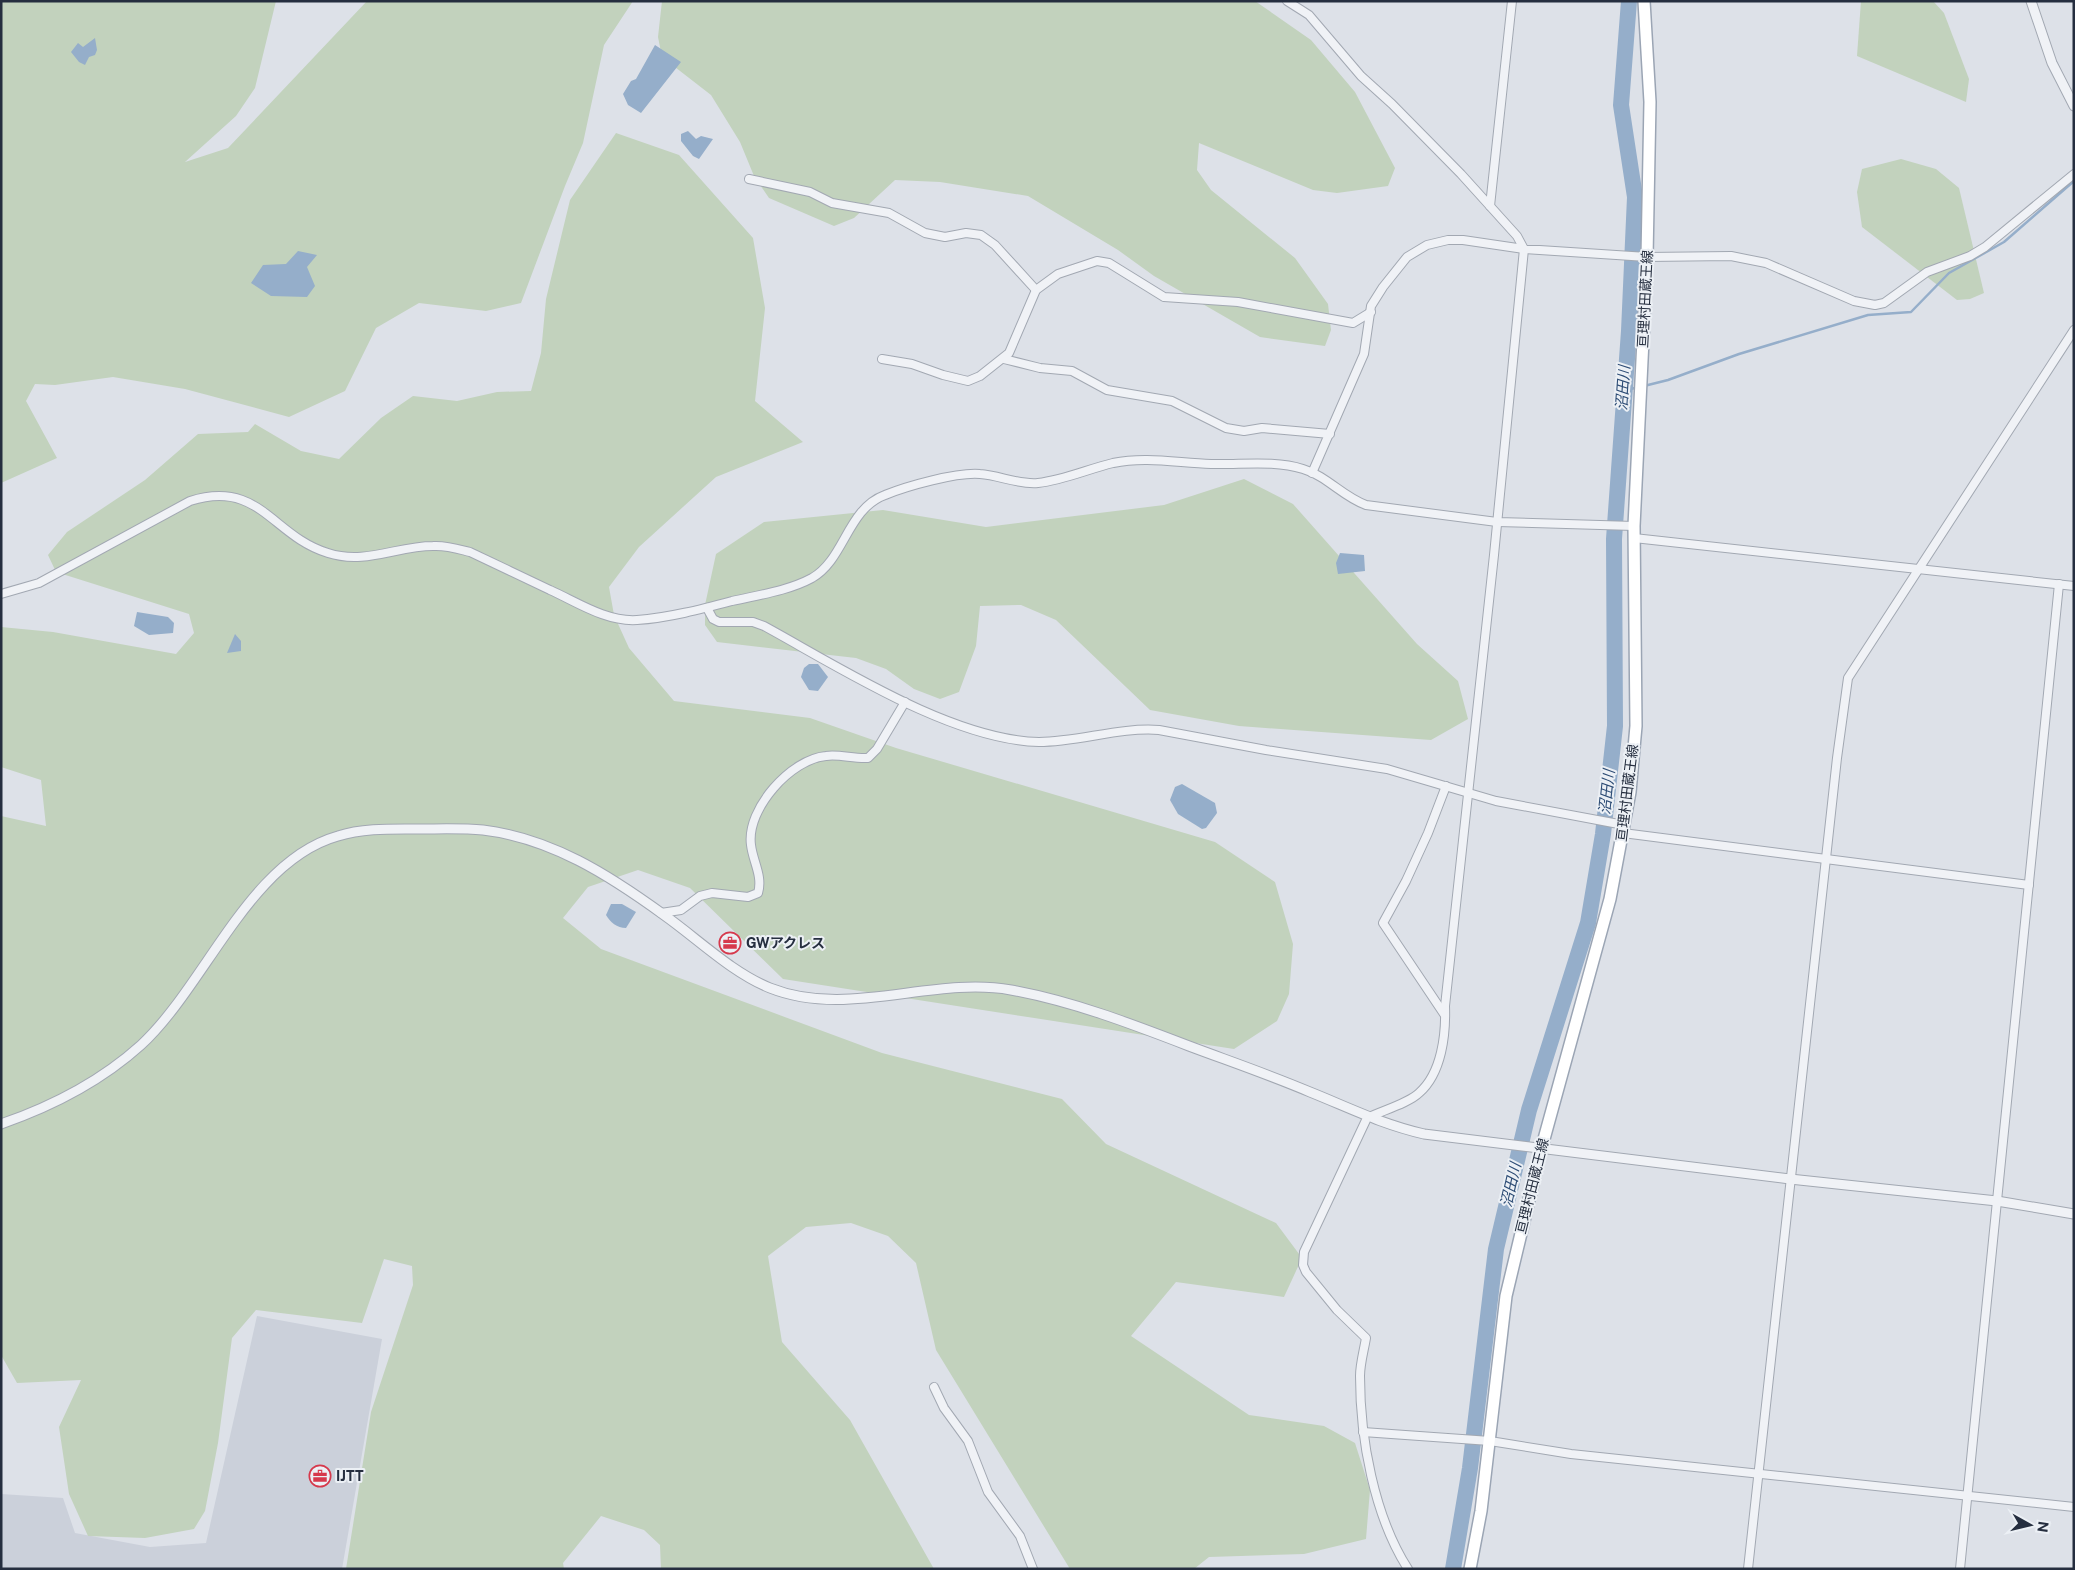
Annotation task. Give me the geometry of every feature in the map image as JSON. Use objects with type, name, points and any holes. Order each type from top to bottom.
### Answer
[{"type":"main road","name":"亘理村田蔵王線","points":[[1470,1569],[1481,1511],[1506,1296],[1541,1150],[1597,950],[1624,829],[1636,726],[1634,532],[1647,257],[1650,102],[1644,1]]},
{"type":"street","points":[[1287,1],[1309,15],[1362,76],[1392,104],[1490,206],[1517,236],[1524,249],[1443,1046],[1435,1068],[1419,1094],[1367,1118],[1304,1252],[1303,1265],[1306,1272],[1337,1310],[1366,1338],[1360,1374],[1363,1432],[1368,1463],[1382,1511],[1397,1552],[1408,1569]]},
{"type":"street","points":[[1490,206],[1512,1]]},
{"type":"street","points":[[2031,1],[2052,63],[2074,106]]},
{"type":"street","points":[[1312,472],[1364,354],[1372,306],[1383,287],[1407,257],[1427,245],[1448,240],[1463,240],[1524,249],[1647,257],[1731,256],[1766,263],[1854,301],[1875,305],[1884,303],[1927,272],[1970,256],[1985,247],[2074,174]]},
{"type":"street","points":[[748,178],[810,192],[832,203],[888,213],[925,233],[945,237],[966,233],[981,235],[995,245],[1036,290]]},
{"type":"street","points":[[882,359],[912,364],[943,376],[968,381],[980,376],[1004,359],[1020,330],[1036,290],[1058,274],[1097,261],[1108,263],[1164,297],[1238,302],[1353,323],[1371,312]]},
{"type":"street","points":[[1748,1569],[1837,758],[1848,678],[2074,330]]},
{"type":"street","points":[[1004,359],[1040,368],[1072,371],[1107,390],[1172,401],[1226,428],[1244,431],[1262,428],[1330,434]]},
{"type":"street","points":[[1,594],[39,583],[190,501],[207,496],[227,495],[243,499],[257,507],[311,545],[328,553],[360,558],[431,546],[450,546],[470,552],[606,616],[636,620],[707,608],[784,588],[812,578],[824,568],[857,516],[870,503],[883,496],[932,482],[970,474],[982,474],[1035,483],[1064,478],[1114,463],[1155,460],[1209,464],[1277,464],[1312,472],[1354,501],[1366,505],[1497,522],[1634,532],[1919,570],[2074,586]]},
{"type":"street","points":[[1960,1569],[2059,584]]},
{"type":"street","points":[[707,608],[713,619],[719,622],[752,622],[764,626],[924,711],[999,736],[1037,742],[1067,741],[1145,729],[1160,730],[1266,750],[1387,769],[1469,793],[1624,829],[1827,861],[2029,886]]},
{"type":"street","points":[[661,913],[681,910],[700,896],[712,893],[748,897],[758,893],[759,875],[750,844],[752,826],[759,809],[777,783],[811,759],[827,756],[868,758],[877,749],[905,702]]},
{"type":"street","points":[[1445,1016],[1383,923],[1406,881],[1428,833],[1446,786]]},
{"type":"street","points":[[1,1124],[41,1110],[76,1092],[107,1072],[142,1044],[169,1014],[262,888],[286,863],[316,844],[341,834],[383,829],[483,830],[536,841],[574,857],[661,913],[731,966],[769,988],[804,997],[840,999],[961,988],[1008,989],[1052,1000],[1156,1034],[1312,1092],[1367,1118],[1424,1134],[1541,1150],[1997,1201],[2074,1214]]},
{"type":"street","points":[[934,1387],[944,1408],[968,1440],[988,1492],[1020,1536],[1033,1569]]},
{"type":"street","points":[[1363,1432],[1490,1441],[1571,1454],[2074,1507]]},
{"type":"shaded area","points":[[257,1316],[382,1339],[342,1569],[1,1569],[1,1494],[63,1498],[75,1533],[150,1547],[206,1543]]},
{"type":"green space","points":[[1,1],[276,1],[255,88],[236,116],[185,162],[228,148],[367,1],[633,1],[604,45],[583,143],[521,303],[486,311],[419,303],[376,328],[345,391],[289,417],[185,389],[113,377],[55,385],[35,384],[26,401],[57,458],[1,483]]},
{"type":"green space","points":[[662,1],[1255,1],[1311,40],[1355,92],[1395,168],[1388,186],[1337,193],[1313,190],[1199,143],[1197,170],[1211,190],[1295,258],[1328,304],[1331,330],[1325,346],[1260,337],[1154,276],[1118,250],[1028,196],[940,182],[895,180],[854,218],[834,226],[769,198],[754,176],[740,142],[711,95],[662,57],[658,37]]},
{"type":"green space","points":[[1861,1],[1933,1],[1944,13],[1969,79],[1966,102],[1857,56]]},
{"type":"green space","points":[[616,133],[679,155],[753,238],[765,308],[755,401],[803,442],[716,477],[639,547],[609,587],[614,615],[629,648],[674,701],[810,718],[896,748],[1215,842],[1275,882],[1293,944],[1289,994],[1277,1021],[1234,1049],[783,979],[690,888],[638,870],[588,887],[563,918],[601,949],[882,1053],[1062,1099],[1106,1144],[1276,1223],[1302,1258],[1284,1297],[1176,1282],[1131,1336],[1249,1415],[1324,1426],[1355,1443],[1370,1490],[1366,1539],[1304,1554],[1209,1557],[1194,1569],[1070,1569],[936,1350],[916,1263],[888,1236],[851,1223],[806,1227],[768,1256],[782,1342],[850,1420],[934,1569],[661,1569],[660,1545],[644,1530],[601,1516],[563,1563],[564,1569],[346,1569],[371,1412],[413,1285],[412,1266],[384,1259],[362,1323],[256,1310],[232,1338],[218,1443],[205,1511],[194,1529],[145,1538],[88,1536],[69,1494],[59,1427],[81,1380],[17,1383],[1,1355],[1,816],[46,826],[41,780],[1,767],[1,627],[53,632],[176,654],[194,633],[189,614],[56,572],[48,555],[67,532],[145,480],[198,434],[248,432],[255,424],[301,451],[339,459],[381,418],[413,396],[457,401],[497,392],[531,391],[541,353],[546,299],[570,200]]},
{"type":"green space","points":[[1901,159],[1936,169],[1959,188],[1984,293],[1970,299],[1957,300],[1862,227],[1857,192],[1862,169]]},
{"type":"green space","points":[[1244,479],[1293,504],[1417,644],[1458,681],[1468,719],[1431,740],[1239,726],[1150,710],[1056,620],[1021,605],[980,606],[976,646],[959,692],[940,699],[914,689],[886,669],[856,658],[717,642],[705,625],[705,605],[716,554],[764,522],[883,510],[986,527],[1164,505]]},
{"type":"water","points":[[95,38],[97,50],[95,55],[89,57],[85,65],[79,62],[71,52],[78,43],[83,47]]},
{"type":"water","points":[[655,45],[681,62],[641,113],[628,105],[623,94],[631,81],[636,79]]},
{"type":"water","points":[[688,131],[696,139],[701,136],[713,139],[699,159],[693,156],[681,141],[681,134]]},
{"type":"water","points":[[298,251],[317,255],[307,267],[315,286],[307,297],[271,296],[251,283],[263,265],[286,264]]},
{"type":"water","points":[[1340,553],[1364,555],[1365,571],[1338,574],[1336,563]]},
{"type":"water","points":[[137,612],[168,617],[174,623],[173,633],[149,635],[134,626]]},
{"type":"water","points":[[235,634],[241,641],[241,651],[227,653]]},
{"type":"water","points":[[809,664],[818,664],[828,677],[818,691],[809,690],[801,677],[804,668]]},
{"type":"water","points":[[1182,784],[1215,803],[1217,813],[1206,828],[1202,829],[1178,814],[1170,800],[1175,787]]},
{"type":"water","points":[[611,904],[622,904],[636,912],[626,928],[614,924],[606,915]]},
{"type":"waterway","name":"沼田川","points":[[1453,1569],[1470,1468],[1496,1249],[1529,1110],[1588,923],[1603,834],[1615,726],[1614,539],[1629,331],[1635,197],[1621,105],[1629,1]]},
{"type":"waterway","points":[[1644,386],[1668,380],[1739,354],[1868,315],[1911,312],[1949,273],[2004,242],[2074,181]]},
{"type":"waterway","points":[[1624,391],[1638,387]]},
{"type":"place","name":"GWアクレス","points":[[730,943]]},
{"type":"place","name":"IJTT","points":[[320,1476]]}]
